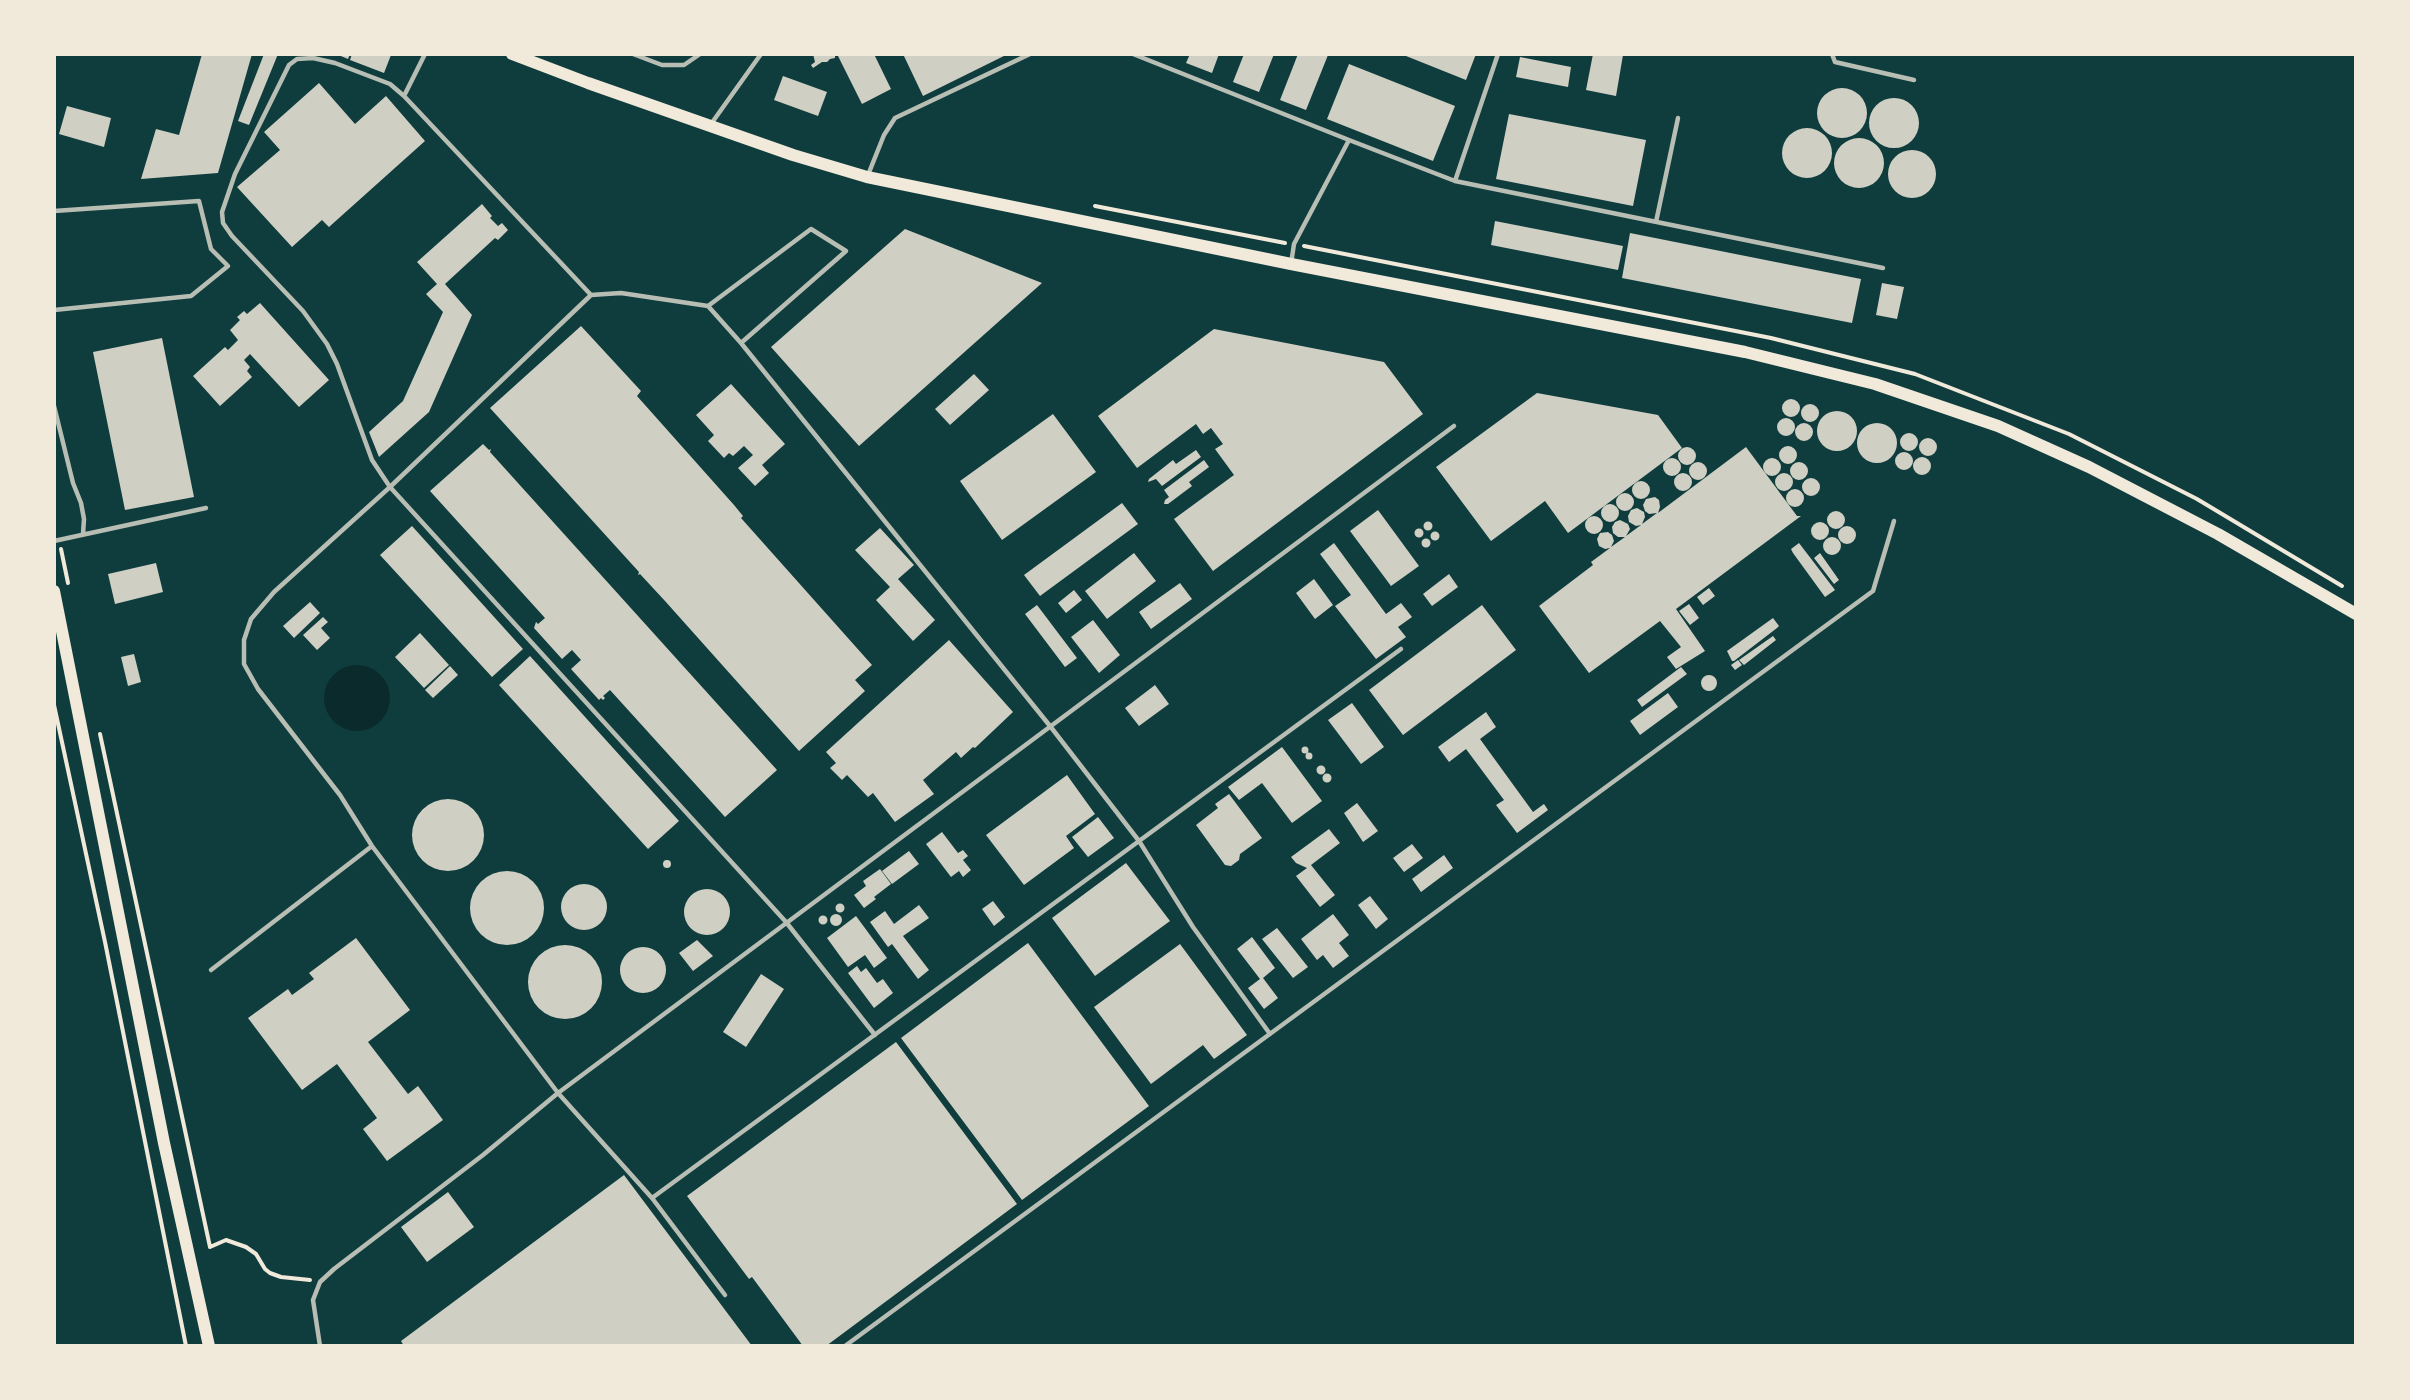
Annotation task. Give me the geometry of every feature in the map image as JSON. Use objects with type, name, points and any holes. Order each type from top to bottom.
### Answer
[{"type":"main road","points":[[512,54],[793,155],[867,177],[1291,264],[1745,352],[1875,384],[1998,426],[2089,467],[2218,534],[2356,614]]},
{"type":"main road","points":[[54,591],[164,1143],[209,1346]]},
{"type":"lane","points":[[404,96],[424,54]]},
{"type":"lane","points":[[633,54],[662,65],[684,65],[700,54]]},
{"type":"lane","points":[[710,126],[761,54]]},
{"type":"lane","points":[[867,177],[884,135],[895,118],[1030,54]]},
{"type":"lane","points":[[1133,54],[1455,181],[1883,268]]},
{"type":"lane","points":[[1455,181],[1498,54]]},
{"type":"lane","points":[[1832,54],[1835,62],[1914,80]]},
{"type":"lane","points":[[591,295],[404,96],[390,84],[335,63],[313,58],[297,59],[289,65],[235,174],[222,212],[224,223],[232,236],[303,310],[327,344],[337,364],[372,460],[390,487],[786,922],[875,1035]]},
{"type":"lane","points":[[1656,222],[1678,118]]},
{"type":"lane","points":[[1291,264],[1294,244],[1349,140]]},
{"type":"lane","points":[[54,211],[199,201],[210,249],[228,266],[191,296],[54,310]]},
{"type":"lane","points":[[708,306],[811,229],[846,250],[741,343]]},
{"type":"lane","points":[[725,1295],[652,1198],[558,1093],[372,846],[340,795],[258,689],[244,664],[244,640],[251,619],[274,592],[390,487],[591,295],[621,293],[708,306],[741,343],[1050,726],[1139,841],[1193,927],[1270,1034]]},
{"type":"lane","points":[[54,406],[73,483],[81,502],[84,519],[83,534]]},
{"type":"lane","points":[[320,1346],[313,1300],[320,1282],[483,1155],[558,1093],[1454,426]]},
{"type":"lane","points":[[56,541],[206,508]]},
{"type":"lane","points":[[845,1346],[1873,591],[1894,521]]},
{"type":"lane","points":[[652,1198],[1401,649]]},
{"type":"lane","points":[[211,970],[372,846]]},
{"type":"path","points":[[56,541],[69,586]]},
{"type":"path","points":[[54,705],[105,942],[186,1346]]},
{"type":"path","points":[[99,725],[210,1247],[226,1240],[246,1247],[256,1254],[270,1273],[281,1277],[291,1276],[320,1282]]},
{"type":"water","points":[[357,665],[370,668],[380,675],[387,685],[390,698],[387,711],[380,721],[370,728],[357,731],[344,728],[334,721],[327,711],[324,698],[327,685],[334,675],[344,668]]},
{"type":"building","points":[[202,54],[252,54],[218,173],[141,179],[156,129],[179,135]]},
{"type":"building","points":[[264,54],[278,54],[249,125],[238,121]]},
{"type":"building","points":[[336,54],[350,54],[348,59]]},
{"type":"building","points":[[352,54],[391,55],[384,73],[350,60]]},
{"type":"building","points":[[813,54],[835,54],[835,58],[813,68],[811,65],[815,62]]},
{"type":"building","points":[[837,54],[874,54],[891,89],[862,104]]},
{"type":"building","points":[[903,54],[1008,54],[923,96]]},
{"type":"building","points":[[1190,54],[1219,54],[1212,73],[1186,63]]},
{"type":"building","points":[[1244,54],[1274,54],[1259,92],[1233,82]]},
{"type":"building","points":[[1298,54],[1328,55],[1306,110],[1280,100]]},
{"type":"building","points":[[1401,54],[1476,54],[1466,80]]},
{"type":"building","points":[[1593,54],[1623,55],[1616,96],[1586,90]]},
{"type":"building","points":[[1520,57],[1571,67],[1568,87],[1516,77]]},
{"type":"building","points":[[1349,64],[1455,106],[1433,161],[1327,119]]},
{"type":"building","points":[[783,76],[827,92],[818,116],[774,100]]},
{"type":"building","points":[[319,83],[355,124],[386,96],[425,141],[329,227],[322,220],[292,247],[237,187],[280,150],[264,132]]},
{"type":"building","points":[[1842,88],[1851,90],[1862,99],[1867,113],[1865,122],[1856,133],[1842,138],[1833,136],[1822,127],[1817,113],[1819,104],[1828,93]]},
{"type":"building","points":[[1894,98],[1903,100],[1914,109],[1919,123],[1917,132],[1908,143],[1894,148],[1885,146],[1874,137],[1869,123],[1871,114],[1880,103]]},
{"type":"building","points":[[67,106],[111,118],[104,147],[59,134]]},
{"type":"building","points":[[1509,114],[1646,140],[1633,206],[1496,179]]},
{"type":"building","points":[[1807,128],[1816,130],[1827,139],[1832,153],[1830,162],[1821,173],[1807,178],[1798,176],[1787,167],[1782,153],[1784,144],[1793,133]]},
{"type":"building","points":[[1859,138],[1868,140],[1879,149],[1884,163],[1882,172],[1873,183],[1859,188],[1850,186],[1839,177],[1834,163],[1836,154],[1845,143]]},
{"type":"building","points":[[1907,150],[1917,150],[1932,160],[1936,174],[1935,183],[1926,194],[1917,198],[1907,198],[1892,188],[1888,179],[1888,169],[1898,154]]},
{"type":"building","points":[[482,204],[498,226],[502,223],[508,230],[498,240],[495,238],[445,284],[472,315],[429,412],[379,457],[369,432],[403,401],[443,312],[426,294],[437,284],[417,262]]},
{"type":"building","points":[[1495,221],[1623,246],[1618,270],[1491,245]]},
{"type":"building","points":[[905,229],[1042,283],[859,446],[771,347]]},
{"type":"building","points":[[1630,233],[1861,279],[1852,323],[1622,278]]},
{"type":"building","points":[[1882,283],[1904,287],[1897,319],[1876,315]]},
{"type":"building","points":[[260,303],[329,380],[299,407],[250,354],[244,360],[250,367],[247,371],[252,377],[220,406],[193,376],[225,347],[228,350],[238,340],[230,330],[240,320],[237,317],[244,311],[247,314]]},
{"type":"building","points":[[581,326],[641,391],[637,396],[734,505],[743,516],[741,518],[872,665],[855,680],[865,691],[799,751],[665,601],[640,574],[638,575],[639,572],[490,408]]},
{"type":"building","points":[[1214,329],[1384,362],[1423,414],[1213,571],[1174,519],[1234,475],[1215,449],[1223,444],[1211,428],[1203,434],[1196,424],[1137,468],[1098,416]]},
{"type":"building","points":[[162,338],[194,497],[125,510],[93,352]]},
{"type":"building","points":[[974,374],[989,390],[950,425],[935,409]]},
{"type":"building","points":[[731,384],[785,444],[762,465],[769,473],[755,486],[738,468],[753,455],[744,446],[733,456],[729,453],[724,458],[708,441],[714,435],[696,415]]},
{"type":"building","points":[[1537,393],[1658,415],[1682,448],[1568,533],[1545,501],[1491,541],[1436,467]]},
{"type":"building","points":[[1791,399],[1797,402],[1800,408],[1797,414],[1791,417],[1785,414],[1782,408],[1785,402]]},
{"type":"building","points":[[1810,404],[1816,407],[1819,413],[1816,419],[1810,422],[1804,419],[1801,413],[1804,407]]},
{"type":"building","points":[[1837,411],[1851,417],[1857,431],[1851,445],[1837,451],[1823,445],[1817,431],[1823,417]]},
{"type":"building","points":[[1053,414],[1096,472],[1002,540],[960,481]]},
{"type":"building","points":[[1786,418],[1792,421],[1795,427],[1792,433],[1786,436],[1780,433],[1777,427],[1780,421]]},
{"type":"building","points":[[1804,423],[1810,426],[1813,432],[1810,438],[1804,441],[1798,438],[1795,432],[1798,426]]},
{"type":"building","points":[[1877,423],[1891,429],[1897,443],[1891,457],[1877,463],[1863,457],[1857,443],[1863,429]]},
{"type":"building","points":[[1909,433],[1915,436],[1918,442],[1915,448],[1909,451],[1903,448],[1900,442],[1903,436]]},
{"type":"building","points":[[1928,438],[1934,441],[1937,447],[1934,453],[1928,456],[1922,453],[1919,447],[1922,441]]},
{"type":"building","points":[[483,444],[489,450],[491,449],[490,452],[777,770],[725,817],[610,690],[603,696],[605,698],[603,700],[601,698],[599,700],[571,669],[581,660],[572,650],[562,659],[534,628],[536,622],[538,624],[545,618],[430,491]]},
{"type":"building","points":[[1788,446],[1794,449],[1797,455],[1794,461],[1788,464],[1782,461],[1779,455],[1782,449]]},
{"type":"building","points":[[1687,447],[1693,450],[1696,456],[1693,462],[1687,465],[1681,462],[1678,456],[1681,450]]},
{"type":"building","points":[[1746,447],[1797,516],[1801,516],[1676,609],[1705,651],[1676,669],[1667,657],[1681,647],[1660,621],[1589,673],[1539,606],[1593,565],[1591,562],[1610,548],[1605,549],[1599,546],[1597,539],[1600,533],[1608,532],[1612,535],[1614,541],[1611,547],[1625,537],[1618,537],[1613,533],[1612,527],[1615,522],[1620,520],[1628,524],[1630,529],[1626,536],[1641,525],[1636,526],[1629,522],[1628,516],[1631,510],[1637,508],[1644,512],[1645,517],[1642,524],[1657,513],[1649,514],[1645,511],[1643,505],[1646,499],[1655,497],[1659,500],[1658,513]]},
{"type":"building","points":[[1196,450],[1201,457],[1162,486],[1156,479],[1148,482],[1173,460],[1176,464]]},
{"type":"building","points":[[1904,452],[1910,455],[1913,461],[1910,467],[1904,470],[1898,467],[1895,461],[1898,455]]},
{"type":"building","points":[[1922,457],[1928,460],[1931,466],[1928,472],[1922,475],[1916,472],[1913,466],[1916,460]]},
{"type":"building","points":[[1672,458],[1678,461],[1681,467],[1678,473],[1672,476],[1666,473],[1663,467],[1666,461]]},
{"type":"building","points":[[1772,458],[1778,461],[1781,467],[1778,473],[1772,476],[1766,473],[1763,467],[1766,461]]},
{"type":"building","points":[[1204,460],[1209,467],[1189,482],[1192,486],[1168,504],[1164,504],[1169,497],[1164,490]]},
{"type":"building","points":[[1698,462],[1704,465],[1707,471],[1704,477],[1698,480],[1692,477],[1689,471],[1692,465]]},
{"type":"building","points":[[1799,462],[1805,465],[1808,471],[1805,477],[1799,480],[1793,477],[1790,471],[1793,465]]},
{"type":"building","points":[[1683,473],[1689,476],[1692,482],[1689,488],[1683,491],[1677,488],[1674,482],[1677,476]]},
{"type":"building","points":[[1784,473],[1790,476],[1793,482],[1790,488],[1784,491],[1778,488],[1775,482],[1778,476]]},
{"type":"building","points":[[1811,478],[1817,481],[1820,487],[1817,493],[1811,496],[1805,493],[1802,487],[1805,481]]},
{"type":"building","points":[[1641,481],[1647,484],[1650,490],[1647,496],[1641,499],[1635,496],[1632,490],[1635,484]]},
{"type":"building","points":[[1795,489],[1801,492],[1804,498],[1801,504],[1795,507],[1789,504],[1786,498],[1789,492]]},
{"type":"building","points":[[1625,493],[1631,496],[1634,502],[1631,508],[1625,511],[1619,508],[1616,502],[1619,496]]},
{"type":"building","points":[[1122,503],[1138,524],[1040,596],[1024,575]]},
{"type":"building","points":[[1610,504],[1616,507],[1619,513],[1616,519],[1610,522],[1604,519],[1601,513],[1604,507]]},
{"type":"building","points":[[1378,510],[1419,566],[1391,586],[1350,531]]},
{"type":"building","points":[[1836,511],[1842,514],[1845,520],[1842,526],[1836,529],[1830,526],[1827,520],[1830,514]]},
{"type":"building","points":[[1594,516],[1600,519],[1603,525],[1600,531],[1594,534],[1588,531],[1585,525],[1588,519]]},
{"type":"building","points":[[1428,522],[1432,526],[1428,530],[1424,526]]},
{"type":"building","points":[[1820,522],[1826,525],[1829,531],[1826,537],[1820,540],[1814,537],[1811,531],[1814,525]]},
{"type":"building","points":[[412,526],[523,649],[492,677],[380,555]]},
{"type":"building","points":[[1847,526],[1853,529],[1856,535],[1853,541],[1847,544],[1841,541],[1838,535],[1841,529]]},
{"type":"building","points":[[880,528],[914,565],[898,579],[935,620],[913,641],[876,600],[890,587],[855,550]]},
{"type":"building","points":[[1419,529],[1423,533],[1419,537],[1415,533]]},
{"type":"building","points":[[1435,531],[1440,536],[1435,541],[1430,536]]},
{"type":"building","points":[[1832,537],[1838,540],[1841,546],[1838,552],[1832,555],[1826,552],[1823,546],[1826,540]]},
{"type":"building","points":[[1426,538],[1431,543],[1426,548],[1421,543]]},
{"type":"building","points":[[1334,543],[1386,614],[1401,603],[1412,617],[1398,627],[1406,637],[1376,659],[1335,606],[1351,595],[1320,554]]},
{"type":"building","points":[[1799,543],[1835,590],[1825,597],[1791,549]]},
{"type":"building","points":[[1134,553],[1156,581],[1107,619],[1085,591]]},
{"type":"building","points":[[1820,553],[1839,580],[1834,584],[1814,558]]},
{"type":"building","points":[[156,563],[163,592],[115,604],[108,574]]},
{"type":"building","points":[[1449,574],[1458,587],[1432,606],[1423,594]]},
{"type":"building","points":[[1314,579],[1333,605],[1315,619],[1296,593]]},
{"type":"building","points":[[1180,583],[1192,599],[1151,629],[1139,612]]},
{"type":"building","points":[[1709,588],[1715,596],[1703,605],[1697,597]]},
{"type":"building","points":[[1074,590],[1082,600],[1066,613],[1058,603]]},
{"type":"building","points":[[310,602],[320,613],[294,638],[283,626]]},
{"type":"building","points":[[1689,604],[1699,618],[1690,625],[1679,611]]},
{"type":"building","points":[[1037,605],[1077,658],[1065,667],[1025,614]]},
{"type":"building","points":[[1482,605],[1516,650],[1403,735],[1369,690]]},
{"type":"building","points":[[323,617],[328,622],[321,628],[330,638],[317,650],[303,635]]},
{"type":"building","points":[[1773,618],[1779,626],[1732,661],[1727,651]]},
{"type":"building","points":[[1093,620],[1120,655],[1099,673],[1071,637]]},
{"type":"building","points":[[420,633],[449,665],[424,688],[395,657]]},
{"type":"building","points":[[1773,636],[1776,640],[1744,665],[1739,660]]},
{"type":"building","points":[[949,640],[1013,712],[975,748],[973,747],[961,758],[956,752],[923,780],[934,794],[895,822],[873,793],[868,797],[847,775],[842,780],[830,768],[836,763],[826,752]]},
{"type":"building","points":[[134,654],[141,682],[128,686],[121,657]]},
{"type":"building","points":[[530,656],[679,821],[648,849],[499,685]]},
{"type":"building","points":[[1738,660],[1742,665],[1735,670],[1731,665]]},
{"type":"building","points":[[450,666],[458,675],[433,698],[425,690]]},
{"type":"building","points":[[1681,667],[1687,674],[1642,707],[1637,700]]},
{"type":"building","points":[[1709,675],[1717,683],[1709,691],[1701,683]]},
{"type":"building","points":[[1155,685],[1169,704],[1139,726],[1125,708]]},
{"type":"building","points":[[1668,693],[1678,707],[1640,735],[1630,721]]},
{"type":"building","points":[[1352,703],[1384,747],[1361,764],[1328,720]]},
{"type":"building","points":[[1486,712],[1496,727],[1480,739],[1533,812],[1544,804],[1548,810],[1517,833],[1496,805],[1504,800],[1466,749],[1449,762],[1438,747]]},
{"type":"building","points":[[1305,746],[1309,750],[1305,754],[1301,750]]},
{"type":"building","points":[[1282,747],[1322,801],[1292,823],[1262,783],[1239,800],[1228,787]]},
{"type":"building","points":[[1309,752],[1313,756],[1309,760],[1305,756]]},
{"type":"building","points":[[1321,766],[1325,770],[1321,774],[1317,770]]},
{"type":"building","points":[[1327,774],[1331,778],[1327,782],[1323,778]]},
{"type":"building","points":[[1067,775],[1095,814],[1066,836],[1074,848],[1024,885],[986,835]]},
{"type":"building","points":[[1229,794],[1262,838],[1240,854],[1239,860],[1231,866],[1225,865],[1196,825],[1218,808],[1215,804]]},
{"type":"building","points":[[448,799],[462,802],[474,809],[481,821],[484,835],[481,849],[474,861],[462,868],[448,871],[434,868],[422,861],[415,849],[412,835],[415,821],[422,809],[434,802]]},
{"type":"building","points":[[1357,803],[1378,831],[1363,842],[1344,813]]},
{"type":"building","points":[[1098,817],[1114,838],[1088,857],[1072,837]]},
{"type":"building","points":[[1329,829],[1340,843],[1311,865],[1335,895],[1320,907],[1296,876],[1307,868],[1296,863],[1291,857]]},
{"type":"building","points":[[942,832],[958,853],[963,850],[968,856],[963,860],[971,870],[963,877],[959,871],[951,877],[926,844]]},
{"type":"building","points":[[1412,844],[1423,858],[1404,872],[1393,858]]},
{"type":"building","points":[[909,851],[919,864],[892,884],[882,871]]},
{"type":"building","points":[[1444,855],[1453,868],[1421,892],[1412,879]]},
{"type":"building","points":[[667,860],[671,864],[667,868],[663,864]]},
{"type":"building","points":[[1126,863],[1170,921],[1095,976],[1052,918]]},
{"type":"building","points":[[880,869],[891,884],[864,908],[854,895],[866,886],[863,881]]},
{"type":"building","points":[[514,871],[534,881],[542,894],[544,908],[542,922],[534,935],[521,943],[500,945],[480,935],[472,922],[470,901],[480,881],[493,873]]},
{"type":"building","points":[[584,884],[600,891],[607,907],[600,923],[584,930],[568,923],[561,907],[568,891]]},
{"type":"building","points":[[707,889],[723,896],[730,912],[723,928],[707,935],[691,928],[684,912],[691,896]]},
{"type":"building","points":[[1370,896],[1388,919],[1376,929],[1358,905]]},
{"type":"building","points":[[993,901],[1005,917],[994,926],[982,909]]},
{"type":"building","points":[[840,904],[844,908],[840,912],[836,908]]},
{"type":"building","points":[[919,905],[929,918],[903,936],[929,970],[918,979],[892,944],[888,947],[870,922],[885,911],[894,924]]},
{"type":"building","points":[[838,914],[842,920],[838,926],[834,926],[830,918]]},
{"type":"building","points":[[1333,914],[1349,935],[1339,943],[1349,956],[1333,968],[1323,955],[1317,960],[1301,939]]},
{"type":"building","points":[[823,916],[827,920],[823,924],[819,920]]},
{"type":"building","points":[[856,916],[887,958],[874,968],[865,955],[848,967],[827,938]]},
{"type":"building","points":[[1277,928],[1308,967],[1293,978],[1262,939]]},
{"type":"building","points":[[1252,937],[1275,968],[1263,978],[1278,998],[1264,1009],[1248,988],[1260,979],[1237,949]]},
{"type":"building","points":[[356,938],[410,1010],[368,1042],[408,1094],[418,1086],[443,1120],[387,1161],[363,1129],[377,1118],[337,1064],[302,1090],[248,1018],[288,989],[292,995],[314,979],[309,973]]},
{"type":"building","points":[[697,940],[713,956],[693,971],[679,953]]},
{"type":"building","points":[[1028,943],[1149,1106],[1022,1200],[901,1038]]},
{"type":"building","points":[[1180,944],[1247,1035],[1214,1059],[1203,1045],[1151,1084],[1094,1007]]},
{"type":"building","points":[[572,945],[592,955],[600,968],[602,982],[600,996],[592,1009],[579,1017],[558,1019],[538,1009],[530,996],[528,975],[538,955],[551,947]]},
{"type":"building","points":[[643,947],[659,954],[666,970],[659,986],[643,993],[627,986],[620,970],[627,954]]},
{"type":"building","points":[[857,966],[861,972],[866,968],[877,983],[883,979],[893,993],[874,1008],[848,973]]},
{"type":"building","points":[[761,974],[784,989],[746,1047],[723,1032]]},
{"type":"building","points":[[896,1042],[1017,1204],[826,1346],[803,1346],[752,1277],[749,1279],[687,1196]]},
{"type":"building","points":[[624,1175],[752,1346],[404,1346],[401,1341]]},
{"type":"building","points":[[448,1192],[474,1227],[427,1262],[401,1227]]}]
